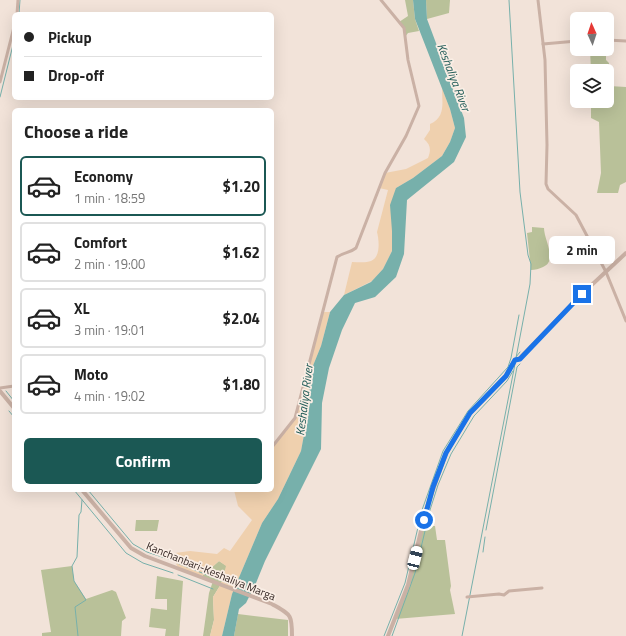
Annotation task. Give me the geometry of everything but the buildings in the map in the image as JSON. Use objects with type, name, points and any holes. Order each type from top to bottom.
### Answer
[{"type":"street","points":[[17,12],[18,0]]},
{"type":"street","points":[[274,444],[295,418],[338,257],[344,252],[352,251],[356,248],[385,173],[406,136],[419,106],[408,60],[404,28],[381,0]]},
{"type":"street","points":[[538,0],[545,60],[547,145],[546,184],[548,189],[576,215],[606,272],[626,321]]},
{"type":"street","points":[[0,82],[12,35]]},
{"type":"street","points":[[614,40],[626,41]]},
{"type":"street","points":[[543,44],[570,42]]},
{"type":"street","points":[[388,636],[408,585],[433,487],[446,453],[470,413],[506,376],[515,360],[520,359],[582,294],[626,253]]},
{"type":"street","points":[[12,386],[0,389],[12,405]]},
{"type":"street","name":"Kanchanbari-Keshaliya Marga","points":[[84,492],[131,548],[145,556],[272,604],[288,614],[292,620],[292,636]]},
{"type":"street","points":[[467,597],[499,594],[504,596],[509,591],[542,588]]},
{"type":"green space","points":[[405,0],[413,0],[415,19],[419,31],[408,33],[405,37],[404,28],[399,22],[408,16]]},
{"type":"green space","points":[[426,0],[450,0],[449,13],[427,19]]},
{"type":"green space","points":[[590,56],[606,56],[606,60],[609,63],[609,64],[591,64]]},
{"type":"green space","points":[[614,86],[626,87],[626,182],[620,185],[618,193],[597,193],[601,173],[599,122],[591,118],[591,108],[614,108]]},
{"type":"green space","points":[[532,227],[544,228],[550,255],[547,264],[536,270],[531,270],[527,233],[532,232]]},
{"type":"green space","points":[[136,520],[159,520],[157,531],[135,531]]},
{"type":"green space","points":[[428,526],[435,526],[437,540],[445,540],[451,586],[450,590],[455,614],[395,619],[408,585],[422,529]]},
{"type":"green space","points":[[219,561],[227,566],[221,584],[213,597],[214,620],[210,636],[203,636],[209,593],[213,581],[201,577]]},
{"type":"green space","points":[[72,566],[74,581],[86,599],[112,590],[116,592],[126,618],[122,621],[121,636],[42,636],[42,633],[51,632],[41,570]]},
{"type":"green space","points":[[157,576],[183,581],[179,636],[165,636],[166,629],[149,627],[151,608],[167,610],[167,599],[155,599]]},
{"type":"green space","points":[[238,614],[288,620],[288,636],[234,636]]},
{"type":"sand","points":[[442,88],[455,128],[450,142],[442,156],[413,178],[396,188],[392,251],[383,269],[372,281],[344,295],[352,262],[371,261],[378,252],[379,244],[377,232],[388,190],[379,188],[385,173],[406,169],[428,158],[430,148],[424,139],[430,130],[430,124],[439,118],[441,113]]},
{"type":"sand","points":[[323,312],[330,312],[321,346],[310,373],[308,413],[301,451],[278,499],[262,523],[232,594],[222,636],[210,636],[214,620],[213,597],[221,584],[226,566],[219,561],[201,577],[186,572],[178,567],[176,564],[175,553],[190,551],[217,554],[224,548],[230,551],[252,520],[238,506],[234,492],[274,492],[274,444],[295,418]]},
{"type":"water","points":[[413,0],[426,0],[427,19],[464,118],[466,137],[454,162],[407,200],[404,254],[396,277],[375,297],[355,303],[342,330],[329,368],[322,403],[321,449],[265,561],[246,603],[239,609],[234,636],[222,636],[232,594],[262,523],[278,499],[301,451],[308,413],[310,373],[321,346],[330,312],[344,295],[371,282],[383,269],[392,251],[390,205],[396,188],[413,178],[442,156],[450,142],[455,128],[450,109],[415,19]]},
{"type":"waterway","points":[[19,12],[20,0]]},
{"type":"waterway","points":[[509,0],[520,192],[528,255],[531,264],[530,284],[516,358]]},
{"type":"waterway","points":[[0,97],[12,49]]},
{"type":"waterway","points":[[384,636],[405,583],[422,510],[443,451],[468,411],[508,367],[519,315]]},
{"type":"waterway","points":[[516,357],[520,352]]},
{"type":"waterway","points":[[462,636],[515,364]]},
{"type":"waterway","points":[[486,530],[517,367],[520,364]]},
{"type":"waterway","points":[[392,636],[415,573],[430,510],[438,485],[451,454],[474,416],[507,381],[513,371]]},
{"type":"waterway","points":[[6,391],[12,398]]},
{"type":"waterway","points":[[9,411],[12,415]]},
{"type":"waterway","points":[[76,492],[126,553],[143,563],[173,573]]},
{"type":"waterway","points":[[90,492],[133,544],[147,552],[171,560]]},
{"type":"waterway","points":[[78,636],[75,607],[86,600],[74,581],[72,566],[77,557],[79,515],[81,512],[82,500]]},
{"type":"waterway","points":[[483,552],[485,537]]},
{"type":"waterway","points":[[177,563],[235,586]]},
{"type":"waterway","points":[[178,575],[213,589]]},
{"type":"route","points":[[424,520],[433,487],[446,453],[470,413],[506,376],[515,360],[520,359],[582,294]]},
{"type":"water label","name":"Keshaliya River","points":[[454,77]]},
{"type":"water label","name":"Keshaliya River","points":[[304,400]]}]
